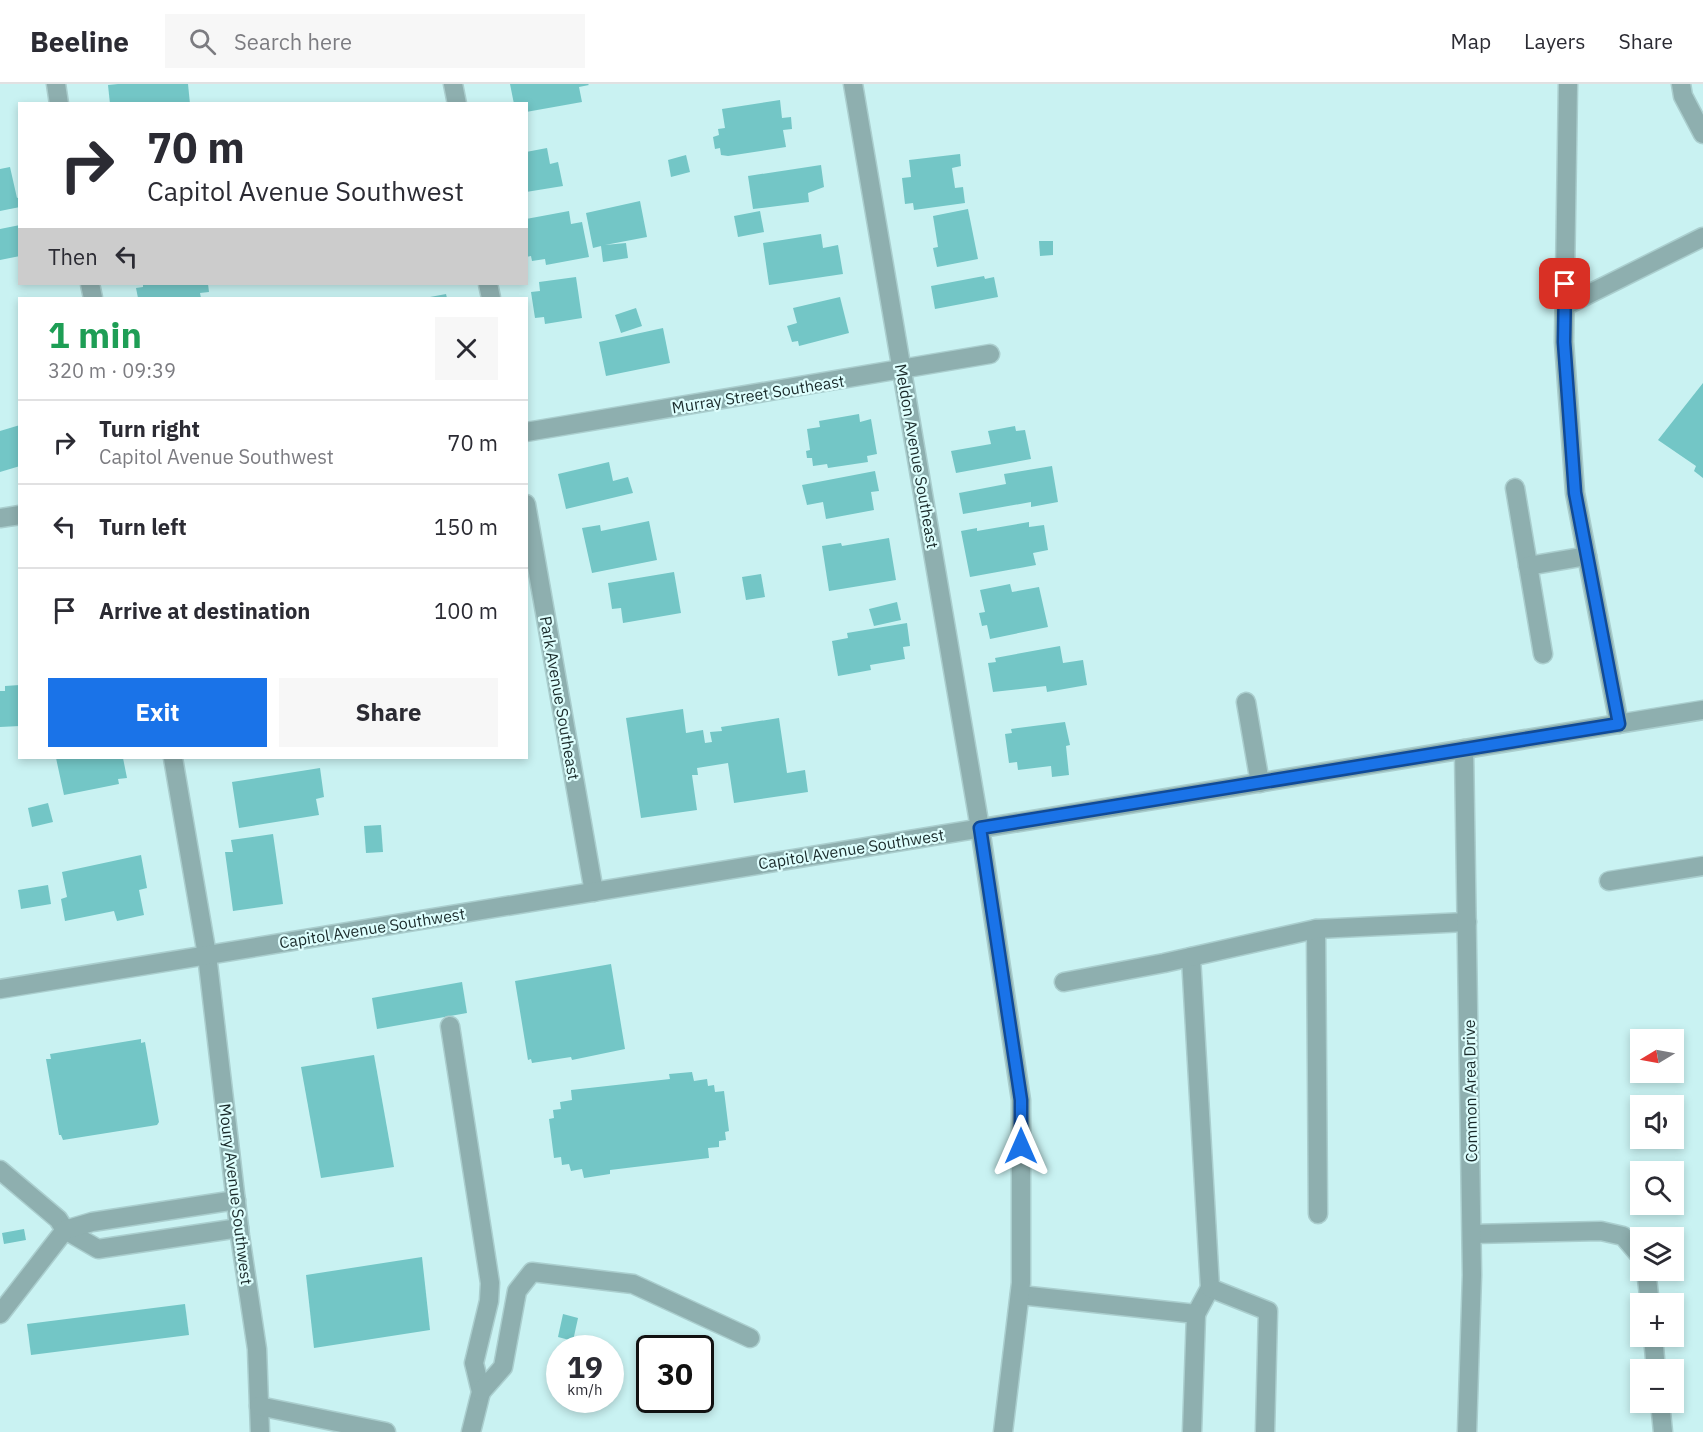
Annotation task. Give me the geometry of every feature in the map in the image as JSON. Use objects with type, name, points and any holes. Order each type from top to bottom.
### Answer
[{"type":"street","points":[[56,84],[59,102]]},
{"type":"street","points":[[453,84],[457,102]]},
{"type":"street","name":"Meldon Avenue Southeast","points":[[853,84],[980,828],[1021,1100],[1020,1295],[1003,1432]]},
{"type":"street","points":[[1568,84],[1564,342],[1575,493],[1619,724]]},
{"type":"street","points":[[1681,84],[1683,96],[1703,134]]},
{"type":"street","points":[[1565,306],[1703,237]]},
{"type":"street","name":"Murray Street Southeast","points":[[528,432],[903,371],[990,354]]},
{"type":"street","points":[[1515,488],[1543,654]]},
{"type":"street","points":[[0,518],[18,515]]},
{"type":"street","name":"Park Avenue Southeast","points":[[528,515],[594,892]]},
{"type":"street","points":[[1528,566],[1587,556]]},
{"type":"street","points":[[1246,702],[1260,783]]},
{"type":"street","name":"Capitol Avenue Southwest","points":[[0,989],[1703,710]]},
{"type":"street","name":"Common Area Drive","points":[[1464,749],[1472,1234],[1467,1432]]},
{"type":"street","name":"Moury Avenue Southwest","points":[[173,759],[207,955],[239,1228],[257,1349],[260,1432]]},
{"type":"street","points":[[1609,882],[1703,866]]},
{"type":"street","points":[[1064,982],[1316,929],[1467,922]]},
{"type":"street","points":[[1316,929],[1318,1214]]},
{"type":"street","points":[[1191,957],[1210,1288],[1196,1314],[1192,1432]]},
{"type":"street","points":[[450,1026],[490,1283],[489,1301],[474,1364],[481,1392]]},
{"type":"street","points":[[0,1170],[58,1219],[65,1230],[98,1249],[239,1228]]},
{"type":"street","points":[[0,1314],[65,1230],[92,1222],[236,1200]]},
{"type":"street","points":[[1472,1234],[1601,1231],[1623,1236],[1630,1244]]},
{"type":"street","points":[[471,1432],[481,1392],[503,1367],[517,1291],[532,1272],[633,1284],[750,1338]]},
{"type":"street","points":[[490,1283],[517,1291]]},
{"type":"street","points":[[1210,1288],[1268,1311],[1265,1432]]},
{"type":"street","points":[[1020,1295],[1196,1314]]},
{"type":"street","points":[[259,1406],[386,1432]]},
{"type":"street","points":[[1661,1413],[1663,1432]]},
{"type":"building","points":[[188,84],[190,102],[110,102],[108,85]]},
{"type":"building","points":[[510,84],[589,85],[579,87],[582,102],[528,112],[528,102],[514,102]]},
{"type":"building","points":[[780,100],[782,118],[791,117],[792,129],[783,130],[786,147],[728,156],[721,155],[720,148],[715,149],[713,137],[719,135],[718,129],[725,128],[722,109]]},
{"type":"building","points":[[547,148],[550,164],[558,162],[563,186],[528,192],[528,152]]},
{"type":"building","points":[[960,154],[961,166],[952,168],[955,188],[963,187],[965,203],[914,210],[913,203],[905,204],[902,178],[911,177],[909,160]]},
{"type":"building","points":[[686,155],[690,172],[671,177],[668,160]]},
{"type":"building","points":[[821,165],[824,187],[808,193],[809,202],[753,209],[748,176]]},
{"type":"building","points":[[10,167],[18,198],[18,207],[0,211],[0,169]]},
{"type":"building","points":[[640,201],[647,237],[605,245],[626,243],[628,258],[603,262],[601,246],[593,248],[586,213]]},
{"type":"building","points":[[968,209],[978,259],[937,267],[933,248],[938,247],[933,216]]},
{"type":"building","points":[[569,211],[571,224],[582,222],[589,257],[546,265],[545,259],[532,261],[531,256],[528,257],[528,219]]},
{"type":"building","points":[[760,211],[764,232],[738,237],[734,216]]},
{"type":"building","points":[[18,225],[18,256],[0,260],[0,229]]},
{"type":"building","points":[[821,234],[823,248],[838,245],[843,274],[769,285],[763,243]]},
{"type":"building","points":[[1039,241],[1053,241],[1053,255],[1040,256]]},
{"type":"building","points":[[984,276],[985,279],[994,277],[998,297],[935,309],[931,286]]},
{"type":"building","points":[[576,277],[582,318],[545,324],[544,317],[535,318],[531,292],[540,291],[539,282]]},
{"type":"building","points":[[143,285],[208,285],[209,292],[200,293],[201,297],[138,297],[136,288],[143,287]]},
{"type":"building","points":[[446,294],[447,297],[430,297]]},
{"type":"building","points":[[840,297],[849,333],[799,346],[798,341],[792,342],[787,326],[797,323],[793,308]]},
{"type":"building","points":[[636,308],[642,326],[621,333],[615,315]]},
{"type":"building","points":[[663,328],[670,363],[606,376],[599,342]]},
{"type":"building","points":[[1703,383],[1703,478],[1694,471],[1696,466],[1658,440]]},
{"type":"building","points":[[859,414],[860,422],[871,419],[877,454],[867,456],[868,462],[828,468],[827,464],[813,466],[812,458],[807,458],[806,451],[810,450],[807,429],[820,427],[819,421]]},
{"type":"building","points":[[18,426],[18,467],[0,472],[0,431]]},
{"type":"building","points":[[1015,426],[1016,431],[1025,430],[1031,459],[956,473],[951,451],[991,444],[988,431]]},
{"type":"building","points":[[609,462],[613,481],[628,477],[633,493],[566,509],[558,474]]},
{"type":"building","points":[[1052,466],[1058,502],[1031,507],[1031,502],[963,514],[959,493],[1006,484],[1004,474]]},
{"type":"building","points":[[875,471],[879,491],[871,492],[874,510],[826,519],[823,502],[807,505],[802,485]]},
{"type":"building","points":[[649,521],[657,560],[592,573],[582,528],[600,525],[601,531]]},
{"type":"building","points":[[1029,522],[1029,527],[1044,525],[1048,550],[1033,553],[1036,565],[970,577],[961,531],[977,528],[977,531]]},
{"type":"building","points":[[889,538],[896,580],[829,591],[822,546],[841,543],[842,546]]},
{"type":"building","points":[[674,572],[681,613],[623,623],[621,608],[612,609],[608,583]]},
{"type":"building","points":[[761,574],[765,597],[746,600],[742,577]]},
{"type":"building","points":[[1010,584],[1012,592],[1039,587],[1048,627],[990,639],[987,625],[982,626],[979,613],[985,612],[980,590]]},
{"type":"building","points":[[897,602],[901,620],[874,626],[869,609]]},
{"type":"building","points":[[907,623],[910,646],[903,647],[905,659],[870,665],[871,670],[838,676],[832,641],[848,638],[847,633]]},
{"type":"building","points":[[1060,646],[1063,663],[1083,660],[1087,685],[1047,692],[1046,686],[993,692],[988,663],[996,662],[995,658]]},
{"type":"building","points":[[18,685],[18,726],[0,727],[0,691],[5,691],[5,686]]},
{"type":"building","points":[[683,709],[686,733],[703,730],[705,743],[712,742],[710,732],[722,731],[721,727],[779,718],[787,773],[805,770],[808,792],[734,803],[728,763],[697,768],[698,775],[692,775],[697,810],[641,818],[626,718]]},
{"type":"building","points":[[1065,722],[1070,745],[1066,746],[1069,775],[1052,777],[1051,766],[1018,770],[1017,762],[1009,763],[1005,734],[1012,733],[1011,729]]},
{"type":"building","points":[[56,759],[123,759],[127,778],[118,779],[119,784],[64,795]]},
{"type":"building","points":[[320,768],[324,797],[316,799],[319,815],[239,828],[232,782]]},
{"type":"building","points":[[48,803],[53,822],[32,827],[28,808]]},
{"type":"building","points":[[381,825],[383,852],[366,853],[364,826]]},
{"type":"building","points":[[273,834],[283,904],[233,911],[225,852],[233,852],[231,840]]},
{"type":"building","points":[[141,855],[147,888],[139,890],[144,915],[117,921],[114,911],[65,921],[61,899],[67,897],[62,872]]},
{"type":"building","points":[[48,885],[51,904],[21,909],[18,890]]},
{"type":"building","points":[[611,964],[625,1049],[572,1060],[571,1057],[532,1063],[531,1059],[528,1060],[515,981]]},
{"type":"building","points":[[462,982],[467,1013],[377,1029],[372,998]]},
{"type":"building","points":[[141,1039],[141,1043],[145,1042],[159,1122],[157,1125],[63,1140],[59,1135],[46,1059],[51,1059],[50,1054]]},
{"type":"building","points":[[374,1055],[394,1167],[321,1178],[301,1067]]},
{"type":"building","points":[[692,1072],[694,1081],[707,1079],[708,1086],[714,1085],[715,1092],[724,1091],[729,1131],[725,1132],[726,1140],[719,1141],[719,1147],[708,1148],[709,1158],[610,1170],[610,1174],[584,1178],[582,1169],[571,1171],[569,1164],[562,1165],[561,1157],[554,1158],[549,1119],[554,1118],[553,1110],[561,1109],[560,1102],[572,1100],[571,1090],[670,1079],[669,1074]]},
{"type":"building","points":[[24,1229],[26,1240],[4,1244],[2,1233]]},
{"type":"building","points":[[422,1257],[430,1330],[314,1348],[306,1275]]},
{"type":"building","points":[[185,1304],[189,1335],[31,1355],[27,1324]]},
{"type":"building","points":[[563,1314],[578,1318],[574,1335],[558,1335]]},
{"type":"route","points":[[1021,1146],[1021,1100],[980,828],[1619,724],[1575,493],[1564,342],[1565,284]]}]
